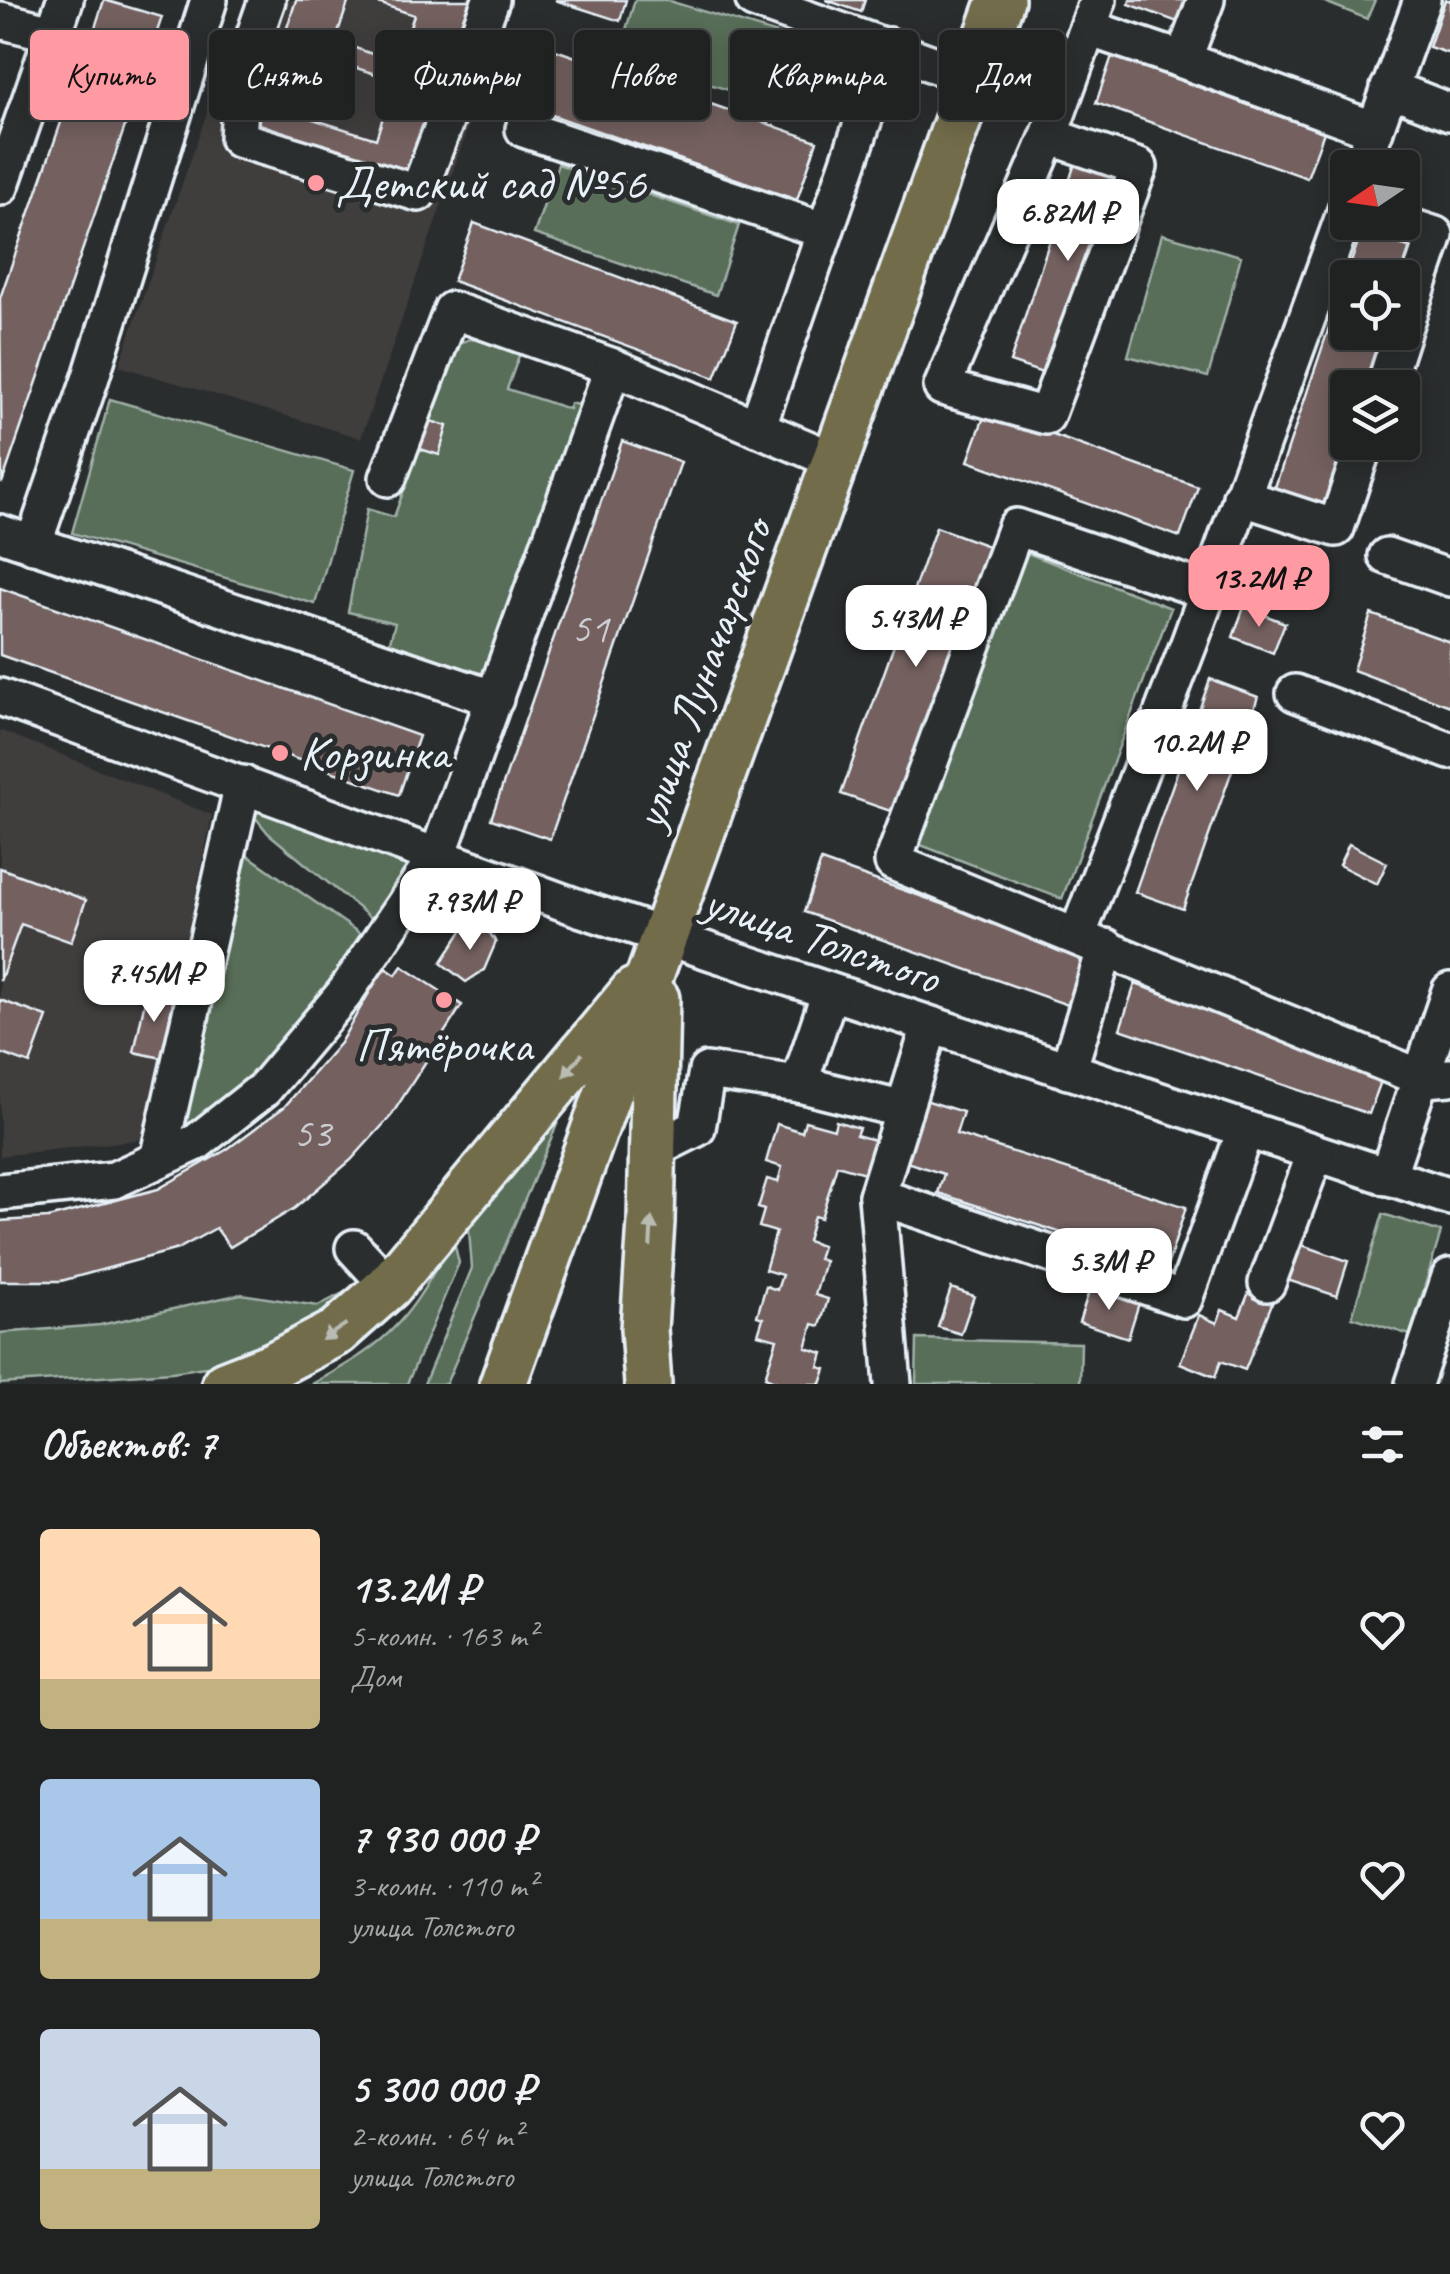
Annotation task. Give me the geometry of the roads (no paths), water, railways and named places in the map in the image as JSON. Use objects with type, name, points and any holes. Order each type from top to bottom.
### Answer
[{"type":"main road","name":"улица Луначарского","points":[[990,30],[1001,0]]},
{"type":"main road","name":"улица Луначарского","points":[[503,1384],[957,120]]},
{"type":"main road","points":[[648,1384],[644,1329],[662,949]]},
{"type":"main road","points":[[225,1384],[274,1366],[337,1332],[389,1286],[662,949]]},
{"type":"street","points":[[53,30],[65,0]]},
{"type":"street","points":[[33,545],[90,380],[209,0]]},
{"type":"street","points":[[267,0],[242,72],[238,139],[418,193],[491,0]]},
{"type":"street","points":[[754,0],[841,30]]},
{"type":"street","points":[[1184,60],[1206,0]]},
{"type":"street","points":[[1367,150],[1422,0]]},
{"type":"street","points":[[1049,136],[1139,166],[1046,416],[942,387],[1049,136],[1093,14],[1184,60],[1374,130]]},
{"type":"street","points":[[0,20],[40,30]]},
{"type":"street","points":[[1389,88],[1450,112]]},
{"type":"street","points":[[0,187],[30,98]]},
{"type":"street","points":[[757,428],[861,120]]},
{"type":"street","points":[[524,128],[822,230]]},
{"type":"street","points":[[1420,230],[1436,235],[1420,281]]},
{"type":"street","points":[[1068,1072],[1092,940],[1206,592],[1335,240]]},
{"type":"street","points":[[388,478],[452,310],[613,367],[836,461]]},
{"type":"street","points":[[0,1192],[114,1180],[197,1142],[264,1089],[344,994],[438,855],[613,367]]},
{"type":"street","points":[[1241,497],[1336,528],[1359,460]]},
{"type":"street","points":[[1206,592],[1016,527],[893,862],[1437,1078]]},
{"type":"street","points":[[0,533],[495,699]]},
{"type":"street","points":[[1386,556],[1450,578]]},
{"type":"street","points":[[1295,693],[1450,751]]},
{"type":"street","name":"улица Толстого","points":[[0,697],[438,855],[662,949],[830,992],[1450,1197]]},
{"type":"street","points":[[158,1160],[242,784]]},
{"type":"street","points":[[1387,1178],[1437,1078],[1450,991]]},
{"type":"street","points":[[799,1084],[830,992]]},
{"type":"street","points":[[893,1384],[891,1315],[877,1196],[930,1026]]},
{"type":"street","points":[[653,1150],[697,1128],[707,1070],[799,1084],[904,1110]]},
{"type":"street","points":[[877,1196],[1184,1298],[1246,1131]]},
{"type":"street","points":[[1267,1283],[1315,1154]]},
{"type":"street","points":[[354,1248],[389,1286]]},
{"type":"street","points":[[1414,1384],[1450,1276]]},
{"type":"place","name":"Детский сад №56","points":[[316,183]]},
{"type":"place","name":"Корзинка","points":[[280,753]]},
{"type":"place","name":"Пятёрочка","points":[[444,1000]]}]
